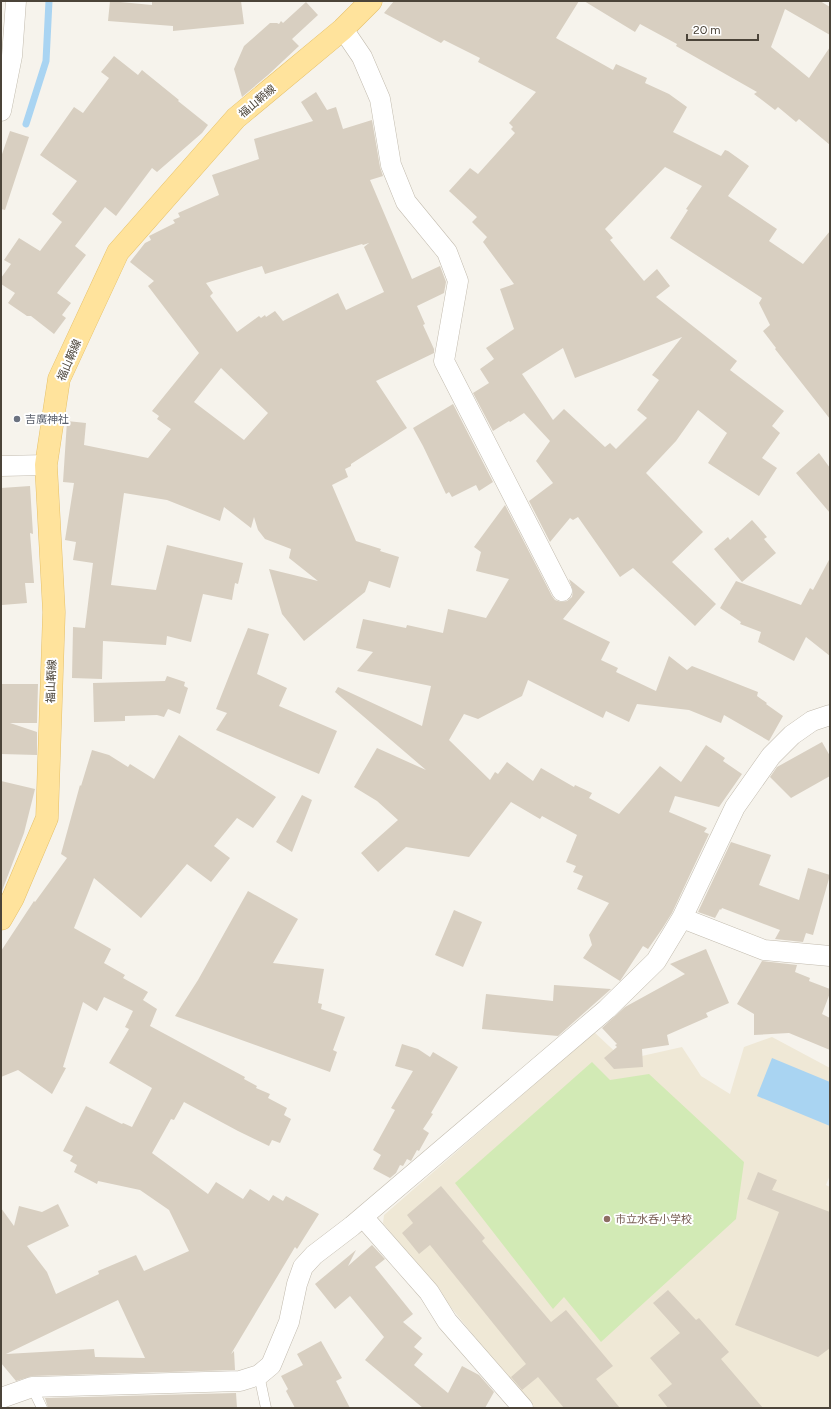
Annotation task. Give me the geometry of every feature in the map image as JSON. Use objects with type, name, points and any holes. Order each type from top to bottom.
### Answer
[{"type":"main road","name":"福山鞆線","points":[[1,918],[13,898],[47,818],[54,612],[46,465],[60,379],[118,252],[236,118],[343,29],[371,1]]},
{"type":"street","points":[[1,111],[12,56],[16,1]]},
{"type":"street","points":[[343,29],[362,57],[380,98],[392,166],[406,202],[447,252],[458,281],[444,361],[562,591]]},
{"type":"street","points":[[1,466],[46,465]]},
{"type":"street","points":[[1,1398],[32,1387],[240,1380],[259,1375],[271,1365],[289,1322],[297,1284],[303,1267],[314,1255],[363,1217],[607,1009],[656,961],[682,918],[735,808],[771,756],[792,735],[812,721],[830,716]]},
{"type":"street","points":[[682,918],[764,950],[830,956]]},
{"type":"street","points":[[363,1217],[429,1292],[447,1321],[523,1408]]},
{"type":"lane","points":[[259,1375],[266,1408]]},
{"type":"lane","points":[[32,1387],[42,1408]]},
{"type":"shaded area","name":"市立水呑小学校","points":[[594,1032],[624,1060],[682,1047],[701,1076],[730,1094],[744,1047],[772,1037],[830,1068],[830,1175],[826,1185],[830,1187],[830,1408],[532,1408],[383,1223],[384,1215]]},
{"type":"green space","points":[[592,1062],[610,1080],[649,1074],[744,1162],[736,1219],[601,1342],[564,1297],[553,1309],[455,1183]]},
{"type":"water","points":[[772,1058],[830,1082],[830,1126],[757,1096]]},
{"type":"building","points":[[110,1],[152,5],[152,1],[241,1],[244,24],[173,31],[173,26],[108,21]]},
{"type":"building","points":[[394,1],[579,1],[556,38],[613,70],[616,64],[647,78],[645,83],[669,94],[687,107],[673,132],[721,156],[725,150],[728,151],[749,166],[728,196],[777,229],[769,241],[803,264],[830,231],[830,419],[775,349],[776,348],[763,331],[770,325],[759,303],[762,298],[670,238],[688,210],[686,209],[702,186],[665,167],[605,229],[613,238],[610,240],[644,281],[657,269],[670,286],[656,297],[737,361],[730,370],[784,411],[772,426],[780,433],[762,458],[777,468],[759,496],[708,463],[727,433],[698,410],[676,441],[646,473],[703,532],[672,562],[716,604],[695,626],[633,568],[620,577],[578,517],[573,520],[570,518],[550,542],[529,501],[553,483],[536,461],[550,441],[524,413],[493,431],[473,393],[489,383],[480,369],[494,359],[486,348],[514,329],[500,289],[514,284],[483,242],[487,237],[472,222],[477,217],[449,191],[470,168],[478,174],[515,133],[511,129],[513,127],[509,123],[536,92],[478,62],[480,58],[444,40],[441,43],[384,13]],"holes":[[[682,337],[652,375],[659,380],[637,410],[647,418],[616,449],[610,443],[605,447],[564,409],[553,420],[522,374],[563,348],[575,378]]]},
{"type":"building","points":[[584,1],[820,1],[830,7],[830,35],[785,9],[771,47],[809,78],[830,47],[830,145],[799,119],[796,122],[778,107],[775,110],[754,94],[757,92],[676,46],[677,44],[640,24],[635,32]]},
{"type":"building","points":[[306,2],[318,15],[292,39],[299,46],[242,97],[234,69],[244,46],[270,23],[279,24],[281,21],[283,23]]},
{"type":"building","points":[[114,56],[138,75],[142,70],[208,125],[202,133],[157,172],[152,168],[116,216],[105,207],[75,246],[86,255],[57,293],[71,303],[62,315],[66,318],[54,334],[31,316],[27,316],[8,303],[15,293],[1,284],[1,278],[11,264],[4,260],[19,238],[40,251],[62,222],[52,214],[77,181],[40,155],[74,107],[83,113],[109,78],[101,72]]},
{"type":"building","points":[[316,92],[327,110],[336,107],[343,129],[372,120],[380,167],[383,176],[370,180],[412,279],[440,266],[446,282],[444,293],[417,306],[425,324],[423,325],[434,349],[434,353],[376,381],[407,428],[351,464],[351,466],[345,469],[348,477],[332,485],[356,541],[381,549],[380,551],[399,557],[390,588],[369,581],[365,592],[304,641],[282,614],[269,569],[318,581],[289,558],[291,549],[265,539],[258,530],[254,517],[251,528],[224,507],[220,521],[167,500],[124,493],[111,585],[156,590],[167,545],[243,563],[238,584],[235,583],[232,600],[203,594],[191,642],[167,636],[166,645],[103,641],[102,679],[72,678],[73,627],[85,628],[93,563],[73,560],[76,542],[65,540],[74,483],[63,482],[67,421],[86,423],[84,445],[148,458],[171,429],[157,419],[159,416],[152,411],[199,353],[148,286],[154,281],[130,262],[145,243],[151,240],[149,236],[175,223],[173,220],[180,217],[178,213],[219,195],[212,175],[259,159],[254,139],[313,121],[301,102]],"holes":[[[369,243],[364,247],[384,292],[346,310],[338,293],[283,321],[275,311],[266,317],[265,315],[261,318],[259,316],[237,332],[210,296],[213,293],[206,283],[262,266],[265,274]],[[221,368],[268,413],[244,440],[194,402]]]},
{"type":"building","points":[[10,131],[29,137],[5,210],[1,209],[1,157]]},
{"type":"building","points":[[453,404],[493,482],[479,491],[476,485],[452,497],[449,492],[446,494],[413,428]]},
{"type":"building","points":[[819,453],[830,468],[830,513],[796,473]]},
{"type":"building","points":[[30,486],[33,534],[30,533],[34,583],[25,583],[27,603],[2,605],[1,488]]},
{"type":"building","points":[[505,505],[555,600],[561,602],[567,601],[572,597],[573,591],[569,579],[585,592],[563,619],[610,642],[601,660],[618,668],[616,672],[656,691],[669,656],[687,670],[692,666],[758,692],[757,696],[783,716],[769,741],[724,715],[721,723],[689,710],[637,704],[629,722],[606,711],[603,718],[528,680],[522,696],[478,719],[464,714],[449,740],[490,780],[495,772],[498,774],[507,762],[533,781],[541,768],[574,787],[575,785],[592,793],[589,798],[619,814],[660,766],[681,782],[706,745],[725,758],[723,761],[742,774],[719,807],[675,796],[669,812],[707,828],[704,832],[709,834],[672,913],[648,949],[643,946],[620,981],[583,958],[592,945],[589,935],[609,903],[577,889],[583,876],[573,872],[576,866],[566,862],[577,835],[542,816],[540,819],[511,802],[469,857],[406,847],[378,872],[361,853],[398,820],[377,801],[354,787],[377,748],[426,770],[335,692],[338,687],[422,726],[431,686],[357,671],[373,652],[356,648],[363,619],[406,628],[407,625],[443,633],[448,609],[486,618],[509,579],[476,571],[481,552],[474,547]]},
{"type":"building","points":[[752,520],[767,537],[764,539],[776,553],[742,582],[714,549],[728,537],[730,540]]},
{"type":"building","points":[[830,558],[830,656],[806,637],[794,661],[758,642],[761,632],[740,624],[741,622],[720,608],[736,581],[801,605],[810,588],[813,590]]},
{"type":"building","points":[[248,628],[269,634],[257,674],[287,688],[279,706],[337,731],[319,774],[216,730],[227,713],[216,709]]},
{"type":"building","points":[[167,676],[185,682],[184,686],[188,688],[180,714],[168,709],[164,717],[157,715],[125,716],[125,721],[94,722],[93,683],[165,681]]},
{"type":"building","points":[[1,684],[38,684],[37,723],[10,723],[37,732],[37,755],[1,754]]},
{"type":"building","points":[[179,735],[276,797],[253,828],[237,818],[214,846],[230,858],[211,882],[187,864],[141,918],[94,878],[74,928],[111,949],[104,963],[125,975],[123,978],[148,992],[143,1000],[157,1009],[150,1026],[245,1077],[244,1079],[257,1086],[256,1088],[270,1094],[268,1098],[287,1108],[284,1115],[291,1119],[280,1143],[272,1140],[269,1146],[184,1102],[174,1120],[171,1119],[152,1153],[208,1194],[216,1182],[243,1199],[250,1189],[269,1201],[273,1195],[283,1201],[286,1196],[319,1214],[297,1249],[295,1247],[231,1354],[234,1351],[235,1370],[32,1376],[16,1381],[1,1363],[1,1208],[14,1226],[19,1206],[42,1212],[58,1204],[69,1226],[27,1246],[47,1272],[56,1294],[99,1274],[98,1271],[136,1255],[144,1271],[189,1251],[169,1210],[140,1190],[98,1181],[97,1184],[74,1172],[77,1165],[70,1161],[73,1156],[63,1151],[86,1106],[122,1124],[123,1123],[132,1127],[152,1088],[109,1063],[129,1029],[125,1027],[133,1011],[104,997],[97,1011],[83,1002],[63,1067],[66,1068],[52,1094],[18,1070],[1,1077],[1,951],[34,901],[35,902],[67,858],[61,854],[80,785],[81,786],[92,750],[109,755],[128,767],[130,764],[154,779]],"holes":[[[118,1300],[145,1358],[95,1357],[94,1349],[6,1354]]]},
{"type":"building","points":[[822,742],[830,756],[830,776],[791,798],[770,777],[777,767]]},
{"type":"building","points":[[1,781],[35,789],[24,833],[2,891],[1,891]]},
{"type":"building","points":[[302,795],[312,800],[292,852],[276,842]]},
{"type":"building","points":[[731,842],[771,855],[759,885],[799,900],[808,868],[830,875],[813,935],[806,933],[803,942],[775,939],[780,930],[722,908],[715,918],[698,912]]},
{"type":"building","points":[[248,891],[298,919],[273,963],[324,969],[318,1003],[322,1004],[321,1009],[345,1017],[333,1050],[337,1052],[330,1072],[175,1016],[198,980]]},
{"type":"building","points":[[454,910],[482,922],[463,967],[435,955]]},
{"type":"building","points":[[706,949],[729,1003],[706,1013],[708,1017],[667,1035],[669,1045],[642,1049],[643,1067],[614,1069],[604,1058],[617,1047],[615,1045],[617,1044],[602,1028],[625,1007],[685,974],[670,964]]},
{"type":"building","points":[[762,961],[797,965],[795,972],[810,978],[809,981],[830,989],[830,993],[822,1014],[830,1018],[830,1050],[789,1033],[754,1035],[754,1014],[737,1004]]},
{"type":"building","points":[[554,985],[611,989],[558,1036],[482,1029],[486,994],[553,1001]]},
{"type":"building","points":[[402,1044],[418,1049],[430,1057],[433,1052],[458,1067],[431,1113],[433,1114],[423,1129],[429,1133],[419,1151],[417,1150],[411,1161],[407,1159],[403,1166],[400,1165],[396,1173],[390,1178],[373,1169],[381,1155],[373,1150],[395,1110],[391,1108],[413,1071],[395,1066]]},
{"type":"building","points":[[758,1172],[777,1180],[772,1190],[830,1212],[830,1348],[818,1357],[735,1325],[779,1212],[747,1199]]},
{"type":"building","points":[[441,1186],[485,1238],[482,1241],[551,1322],[566,1310],[613,1366],[596,1379],[620,1408],[564,1408],[538,1377],[522,1390],[511,1377],[526,1364],[430,1245],[419,1254],[402,1233],[413,1223],[407,1215]]},
{"type":"building","points":[[372,1245],[385,1259],[375,1267],[413,1314],[403,1322],[422,1338],[414,1347],[423,1354],[414,1365],[448,1393],[462,1366],[479,1375],[494,1392],[485,1408],[423,1408],[365,1360],[384,1337],[350,1296],[335,1309],[315,1284],[356,1250],[348,1266]]},
{"type":"building","points":[[668,1290],[696,1320],[699,1318],[729,1352],[721,1359],[763,1408],[668,1408],[658,1395],[672,1384],[650,1358],[680,1333],[653,1303]]},
{"type":"building","points":[[321,1341],[342,1378],[336,1381],[350,1408],[295,1408],[286,1391],[288,1389],[281,1376],[303,1365],[297,1354]]},
{"type":"building","points":[[236,1393],[237,1408],[48,1408],[45,1398]]},
{"type":"waterway","points":[[26,124],[46,61],[49,1]]},
{"type":"place","name":"吉廣神社","points":[[17,419]]},
{"type":"place","name":"市立水呑小学校","points":[[607,1219]]}]
